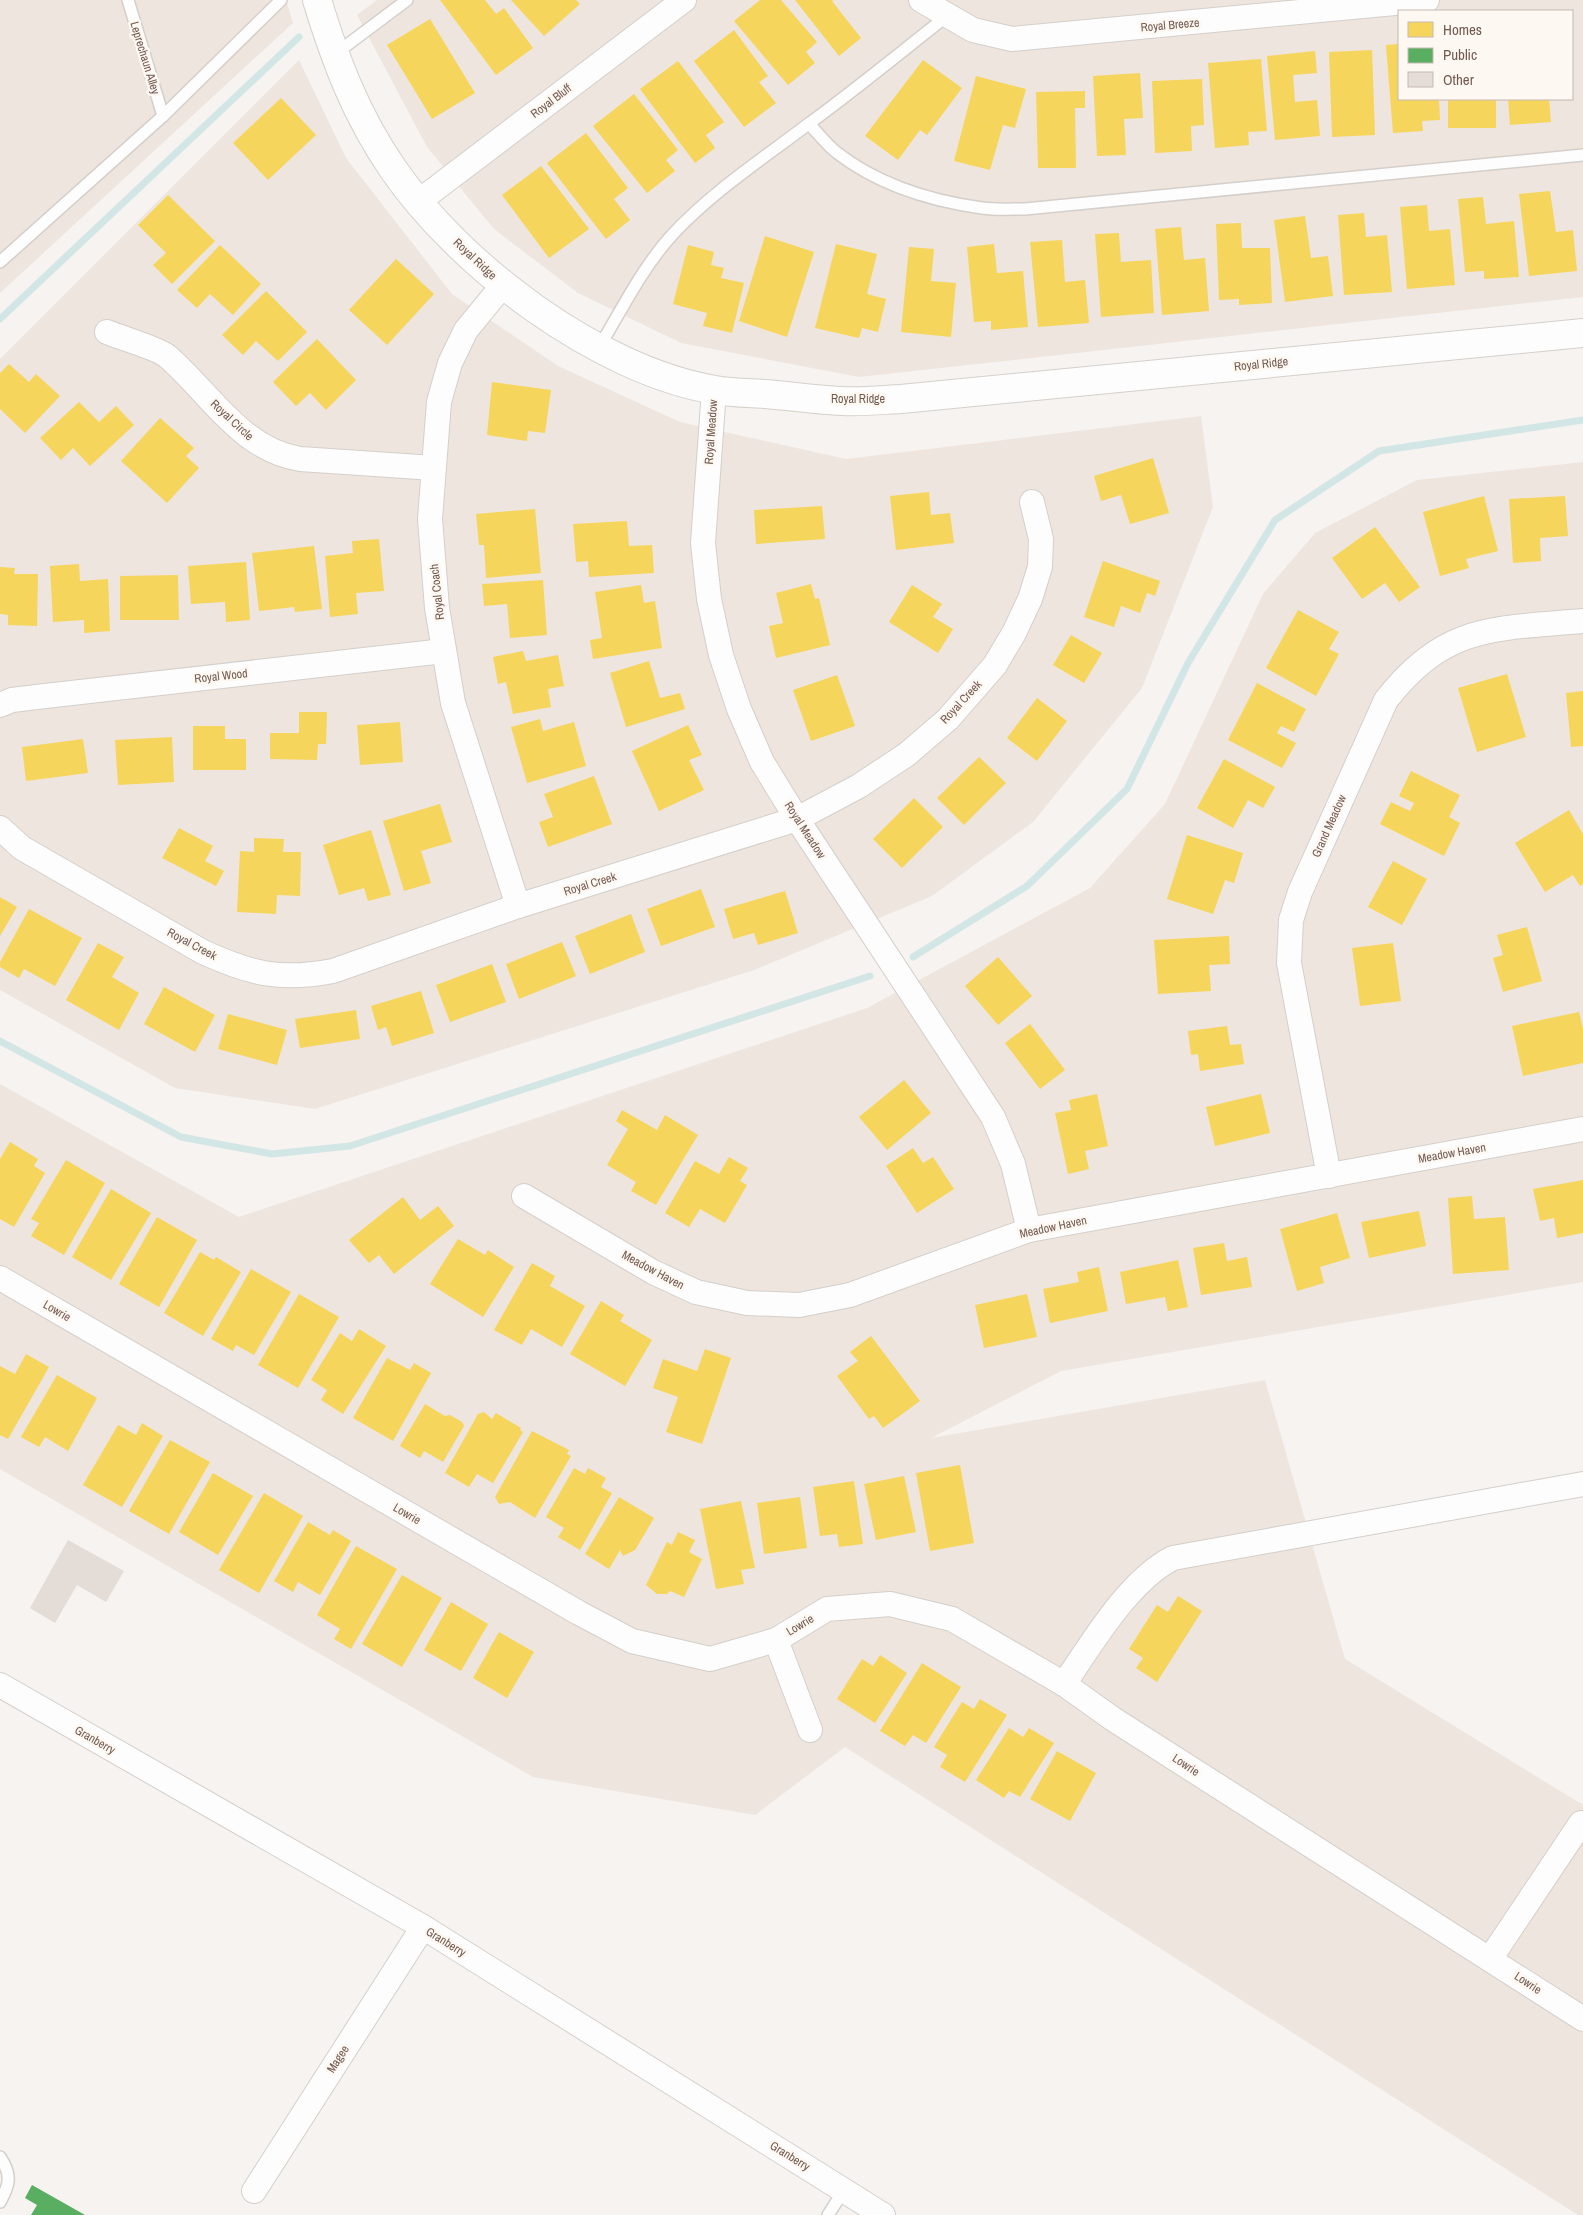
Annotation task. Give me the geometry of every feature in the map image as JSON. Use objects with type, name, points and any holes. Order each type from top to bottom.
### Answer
[{"type":"street","name":"Royal Ridge","points":[[317,0],[343,79],[375,140],[418,202],[462,249],[503,285],[598,349],[648,371],[714,390],[844,401],[901,399],[1583,333]]},
{"type":"street","name":"Royal Bluff","points":[[418,202],[684,0]]},
{"type":"street","name":"Royal Breeze","points":[[921,0],[973,30],[1012,39],[1427,0]]},
{"type":"street","name":"Royal Coach","points":[[503,285],[466,330],[450,363],[439,402],[430,519],[437,608],[453,702],[518,906]]},
{"type":"street","name":"Royal Circle","points":[[107,332],[166,354],[242,432],[262,447],[281,456],[434,468]]},
{"type":"street","name":"Royal Meadow","points":[[714,390],[703,543],[709,599],[721,655],[739,709],[762,762],[797,819],[993,1117],[1013,1164],[1029,1230]]},
{"type":"street","name":"Royal Creek","points":[[0,828],[22,848],[203,952],[229,964],[279,977],[307,976],[333,971],[518,906],[797,819],[859,786],[906,755],[948,719],[995,665],[1014,633],[1030,599],[1040,567],[1041,539],[1032,502]]},
{"type":"street","name":"Grand Meadow","points":[[1329,1176],[1289,964],[1291,920],[1300,892],[1386,700],[1405,676],[1429,654],[1472,634],[1488,630],[1583,621]]},
{"type":"street","name":"Royal Wood","points":[[0,705],[12,700],[444,651]]},
{"type":"street","name":"Meadow Haven","points":[[524,1196],[672,1282],[721,1299],[773,1305],[799,1305],[850,1295],[1029,1230],[1583,1129]]},
{"type":"street","name":"Lowrie","points":[[0,1278],[579,1613],[632,1640],[710,1659],[776,1640],[827,1609],[890,1604],[952,1619],[1064,1684],[1113,1719],[1583,2018]]},
{"type":"street","points":[[1064,1684],[1094,1640],[1141,1580],[1158,1566],[1173,1558],[1583,1484]]},
{"type":"street","points":[[776,1640],[810,1730]]},
{"type":"street","name":"Granberry","points":[[0,1685],[423,1927],[883,2215]]},
{"type":"street","points":[[1490,1959],[1581,1823]]},
{"type":"street","name":"Magee","points":[[254,2191],[423,1927]]},
{"type":"lane","name":"Leprechaun Alley","points":[[128,0],[162,116]]},
{"type":"lane","points":[[0,262],[162,116],[282,0]]},
{"type":"lane","points":[[334,55],[407,0]]},
{"type":"lane","points":[[598,349],[647,268],[671,236],[721,189],[809,124],[947,16]]},
{"type":"lane","points":[[809,124],[835,151],[895,186],[944,201],[984,209],[1025,209],[1583,155]]},
{"type":"lane","points":[[0,2157],[8,2174],[9,2185],[0,2202]]},
{"type":"lane","points":[[828,2215],[844,2190]]},
{"type":"shaded area","points":[[0,0],[286,0],[293,23],[0,293]]},
{"type":"shaded area","points":[[377,0],[1583,0],[1583,297],[859,377],[681,343],[578,293],[494,229],[427,147],[357,15]]},
{"type":"shaded area","points":[[299,60],[346,158],[452,294],[558,366],[680,422],[846,459],[1201,416],[1213,507],[1142,688],[1033,822],[932,896],[754,970],[315,1109],[175,1088],[0,990],[0,359]]},
{"type":"shaded area","points":[[1583,462],[1583,1282],[1061,1371],[931,1438],[1265,1380],[1345,1659],[1583,1805],[1583,2215],[1578,2215],[845,1747],[755,1815],[533,1777],[0,1469],[0,1084],[239,1217],[867,1008],[1090,888],[1165,804],[1263,594],[1315,533],[1417,480]]},
{"type":"building: Homes","points":[[440,0],[485,0],[496,14],[504,8],[533,48],[496,75]]},
{"type":"building: Homes","points":[[511,0],[576,0],[580,4],[544,36]]},
{"type":"building: Homes","points":[[760,0],[781,0],[817,42],[806,52],[815,63],[788,85],[734,21]]},
{"type":"building: Homes","points":[[795,0],[834,0],[832,1],[861,38],[839,56]]},
{"type":"building: Homes","points":[[430,19],[475,93],[432,119],[387,45]]},
{"type":"building: Homes","points":[[734,30],[768,76],[759,82],[776,103],[744,127],[694,61]]},
{"type":"building: Homes","points":[[1398,44],[1398,100],[1439,100],[1440,120],[1422,121],[1423,131],[1393,133],[1386,45]]},
{"type":"building: Homes","points":[[1372,50],[1375,135],[1332,137],[1329,52]]},
{"type":"building: Homes","points":[[1315,51],[1317,73],[1293,75],[1295,102],[1317,100],[1320,136],[1275,140],[1267,56]]},
{"type":"building: Homes","points":[[1261,59],[1267,131],[1248,132],[1249,145],[1215,148],[1208,63]]},
{"type":"building: Homes","points":[[923,60],[962,88],[927,135],[920,130],[898,160],[865,136]]},
{"type":"building: Homes","points":[[678,61],[724,122],[706,135],[715,148],[695,163],[640,89]]},
{"type":"building: Homes","points":[[1140,73],[1143,118],[1124,119],[1126,155],[1097,156],[1093,76]]},
{"type":"building: Homes","points":[[976,76],[1026,89],[1015,128],[1003,125],[990,170],[954,161]]},
{"type":"building: Homes","points":[[1202,79],[1204,125],[1191,126],[1192,151],[1155,153],[1152,81]]},
{"type":"building: Homes","points":[[1085,91],[1085,108],[1075,108],[1076,168],[1038,168],[1036,92]]},
{"type":"building: Homes","points":[[634,94],[678,150],[666,160],[675,171],[647,193],[593,126]]},
{"type":"building: Homes","points":[[281,98],[316,135],[268,180],[233,143]]},
{"type":"building: Homes","points":[[1448,100],[1496,100],[1496,128],[1448,128]]},
{"type":"building: Homes","points":[[1508,100],[1549,100],[1551,122],[1510,125]]},
{"type":"building: Homes","points":[[586,133],[628,188],[614,199],[630,220],[606,239],[547,163]]},
{"type":"building: Homes","points":[[541,166],[589,229],[549,258],[502,195]]},
{"type":"building: Homes","points":[[1550,191],[1556,232],[1573,230],[1577,271],[1529,276],[1519,194]]},
{"type":"building: Homes","points":[[168,195],[215,241],[172,284],[153,265],[166,253],[138,225]]},
{"type":"building: Homes","points":[[1483,197],[1486,224],[1514,221],[1519,277],[1484,279],[1484,271],[1465,272],[1458,199]]},
{"type":"building: Homes","points":[[1427,205],[1429,231],[1450,229],[1455,285],[1407,289],[1400,207]]},
{"type":"building: Homes","points":[[1364,213],[1366,237],[1387,235],[1392,292],[1344,295],[1338,215]]},
{"type":"building: Homes","points":[[1305,216],[1311,258],[1328,256],[1333,296],[1285,302],[1274,220]]},
{"type":"building: Homes","points":[[1241,223],[1242,248],[1270,248],[1272,303],[1239,305],[1239,299],[1219,300],[1216,224]]},
{"type":"building: Homes","points":[[1181,227],[1184,260],[1205,258],[1209,311],[1162,315],[1155,229]]},
{"type":"building: Homes","points":[[1119,233],[1121,262],[1151,260],[1154,313],[1101,317],[1095,234]]},
{"type":"building: Homes","points":[[765,236],[814,252],[787,337],[739,321]]},
{"type":"building: Homes","points":[[1062,240],[1065,282],[1085,280],[1089,323],[1038,327],[1030,242]]},
{"type":"building: Homes","points":[[836,244],[877,254],[867,294],[886,299],[878,332],[862,328],[859,338],[815,328]]},
{"type":"building: Homes","points":[[994,244],[997,273],[1023,271],[1028,327],[991,330],[991,321],[974,322],[967,247]]},
{"type":"building: Homes","points":[[220,245],[261,284],[233,315],[210,294],[197,308],[177,290]]},
{"type":"building: Homes","points":[[688,245],[714,252],[711,265],[724,268],[721,278],[744,283],[732,333],[703,326],[707,313],[673,304]]},
{"type":"building: Homes","points":[[909,247],[934,249],[931,281],[956,283],[951,337],[901,332]]},
{"type":"building: Homes","points":[[396,259],[434,294],[387,345],[349,310]]},
{"type":"building: Homes","points":[[266,291],[307,332],[278,361],[256,341],[243,355],[222,335]]},
{"type":"building: Homes","points":[[317,339],[356,380],[326,410],[310,393],[296,406],[273,382]]},
{"type":"building: Homes","points":[[9,364],[29,382],[36,374],[60,396],[25,433],[0,409],[0,373]]},
{"type":"building: Homes","points":[[492,382],[551,390],[545,433],[528,431],[527,441],[487,435]]},
{"type":"building: Homes","points":[[79,402],[99,422],[116,406],[134,425],[90,466],[73,448],[61,460],[40,438]]},
{"type":"building: Homes","points":[[160,418],[194,448],[186,456],[199,468],[167,503],[121,461]]},
{"type":"building: Homes","points":[[1153,458],[1169,513],[1130,524],[1121,495],[1101,501],[1094,476]]},
{"type":"building: Homes","points":[[929,492],[931,515],[950,513],[954,543],[896,550],[890,496]]},
{"type":"building: Homes","points":[[1484,496],[1498,551],[1466,559],[1469,568],[1440,576],[1423,512]]},
{"type":"building: Homes","points":[[1565,496],[1568,536],[1540,538],[1541,561],[1513,563],[1509,499]]},
{"type":"building: Homes","points":[[822,506],[825,539],[756,544],[754,510]]},
{"type":"building: Homes","points":[[535,509],[541,573],[486,578],[484,545],[479,545],[476,514]]},
{"type":"building: Homes","points":[[627,521],[629,546],[652,545],[654,573],[589,577],[588,561],[576,562],[573,524]]},
{"type":"building: Homes","points":[[1375,527],[1420,587],[1399,602],[1385,583],[1362,599],[1332,558]]},
{"type":"building: Homes","points":[[379,539],[384,591],[356,593],[358,614],[330,617],[325,556],[353,553],[352,541]]},
{"type":"building: Homes","points":[[314,546],[322,609],[295,612],[294,607],[259,611],[252,553]]},
{"type":"building: Homes","points":[[1103,561],[1160,581],[1155,596],[1147,593],[1140,613],[1121,606],[1114,627],[1084,617]]},
{"type":"building: Homes","points":[[246,562],[250,620],[226,622],[225,602],[191,604],[188,566]]},
{"type":"building: Homes","points":[[79,564],[80,581],[108,579],[110,631],[84,633],[84,620],[53,622],[50,566]]},
{"type":"building: Homes","points":[[0,567],[15,568],[14,574],[38,574],[37,626],[8,625],[8,615],[0,614]]},
{"type":"building: Homes","points":[[178,575],[179,620],[120,620],[120,576]]},
{"type":"building: Homes","points":[[543,580],[547,635],[510,638],[507,604],[484,606],[482,584]]},
{"type":"building: Homes","points":[[811,584],[815,599],[819,598],[830,645],[776,658],[769,626],[783,623],[776,593]]},
{"type":"building: Homes","points":[[641,585],[644,603],[655,601],[662,648],[593,659],[590,640],[602,638],[595,592]]},
{"type":"building: Homes","points":[[912,585],[942,604],[933,617],[953,629],[938,653],[889,622]]},
{"type":"building: Homes","points":[[1298,610],[1339,632],[1329,649],[1339,654],[1316,696],[1266,668]]},
{"type":"building: Homes","points":[[1071,635],[1102,653],[1084,683],[1053,665]]},
{"type":"building: Homes","points":[[523,651],[526,661],[558,655],[564,686],[548,689],[551,707],[513,714],[506,682],[498,684],[493,657]]},
{"type":"building: Homes","points":[[649,661],[660,698],[680,693],[685,709],[626,727],[610,673]]},
{"type":"building: Homes","points":[[1507,674],[1526,737],[1477,752],[1458,688]]},
{"type":"building: Homes","points":[[837,675],[855,726],[811,741],[793,690]]},
{"type":"building: Homes","points":[[1257,683],[1306,709],[1294,732],[1281,726],[1277,733],[1296,743],[1282,768],[1228,740]]},
{"type":"building: Homes","points":[[1583,691],[1583,746],[1571,747],[1566,693]]},
{"type":"building: Homes","points":[[1037,698],[1067,721],[1037,761],[1007,738]]},
{"type":"building: Homes","points":[[299,712],[327,712],[326,744],[318,744],[317,760],[270,759],[270,733],[299,733]]},
{"type":"building: Homes","points":[[540,719],[543,731],[574,722],[586,766],[527,783],[511,727]]},
{"type":"building: Homes","points":[[400,722],[403,762],[360,765],[357,725]]},
{"type":"building: Homes","points":[[688,725],[702,755],[689,760],[704,790],[659,811],[632,751]]},
{"type":"building: Homes","points":[[193,726],[225,726],[225,739],[246,739],[246,770],[193,770]]},
{"type":"building: Homes","points":[[172,737],[174,782],[118,785],[115,740]]},
{"type":"building: Homes","points":[[83,739],[88,773],[26,781],[22,747]]},
{"type":"building: Homes","points":[[979,757],[1006,783],[964,825],[937,798]]},
{"type":"building: Homes","points":[[1224,759],[1275,787],[1263,808],[1248,800],[1233,828],[1197,808]]},
{"type":"building: Homes","points":[[1411,771],[1460,795],[1449,817],[1460,823],[1444,856],[1380,824],[1391,802],[1410,811],[1414,803],[1399,796]]},
{"type":"building: Homes","points":[[594,776],[612,824],[548,847],[539,822],[553,817],[544,794]]},
{"type":"building: Homes","points":[[914,798],[943,827],[902,868],[873,839]]},
{"type":"building: Homes","points":[[440,804],[452,842],[421,851],[431,883],[404,891],[383,821]]},
{"type":"building: Homes","points":[[1569,810],[1583,834],[1583,884],[1580,886],[1573,875],[1545,892],[1515,843]]},
{"type":"building: Homes","points":[[179,828],[213,846],[205,861],[224,871],[216,886],[162,858]]},
{"type":"building: Homes","points":[[371,830],[391,895],[368,901],[364,888],[339,895],[323,845]]},
{"type":"building: Homes","points":[[1187,835],[1243,853],[1234,883],[1225,880],[1213,914],[1167,899]]},
{"type":"building: Homes","points":[[254,838],[284,839],[283,852],[301,852],[300,896],[277,895],[276,914],[237,912],[240,851],[254,852]]},
{"type":"building: Homes","points":[[1393,861],[1427,879],[1402,925],[1368,907]]},
{"type":"building: Homes","points":[[701,889],[715,927],[661,946],[647,909]]},
{"type":"building: Homes","points":[[785,891],[798,933],[758,945],[754,933],[733,939],[724,909]]},
{"type":"building: Homes","points":[[0,897],[17,907],[0,936]]},
{"type":"building: Homes","points":[[29,909],[82,938],[55,986],[24,969],[19,978],[0,967],[0,962]]},
{"type":"building: Homes","points":[[631,914],[645,952],[590,974],[575,936]]},
{"type":"building: Homes","points":[[1527,927],[1542,981],[1503,992],[1493,958],[1503,955],[1497,935]]},
{"type":"building: Homes","points":[[1229,936],[1230,964],[1209,965],[1211,991],[1158,994],[1154,940]]},
{"type":"building: Homes","points":[[562,942],[576,976],[519,999],[506,964]]},
{"type":"building: Homes","points":[[98,943],[124,957],[112,977],[139,993],[119,1030],[66,1000]]},
{"type":"building: Homes","points":[[1393,943],[1401,1001],[1360,1006],[1352,948]]},
{"type":"building: Homes","points":[[998,957],[1032,996],[998,1025],[965,986]]},
{"type":"building: Homes","points":[[492,964],[506,1002],[450,1022],[436,985]]},
{"type":"building: Homes","points":[[164,987],[215,1015],[195,1052],[144,1024]]},
{"type":"building: Homes","points":[[421,991],[434,1033],[392,1046],[386,1027],[378,1030],[371,1006]]},
{"type":"building: Homes","points":[[356,1010],[360,1039],[300,1048],[295,1019]]},
{"type":"building: Homes","points":[[1579,1012],[1583,1029],[1583,1063],[1523,1076],[1512,1026]]},
{"type":"building: Homes","points":[[228,1014],[287,1030],[277,1065],[218,1049]]},
{"type":"building: Homes","points":[[1030,1024],[1065,1070],[1040,1089],[1005,1043]]},
{"type":"building: Homes","points":[[1227,1026],[1230,1045],[1241,1044],[1244,1064],[1200,1071],[1198,1054],[1191,1055],[1188,1031]]},
{"type":"building: Homes","points":[[904,1080],[931,1113],[887,1150],[859,1117]]},
{"type":"building: Homes","points":[[1097,1094],[1108,1146],[1085,1151],[1089,1169],[1068,1174],[1055,1113],[1071,1110],[1069,1100]]},
{"type":"building: Homes","points":[[1261,1094],[1270,1133],[1215,1146],[1206,1107]]},
{"type":"building: Homes","points":[[622,1110],[657,1130],[665,1115],[698,1135],[656,1205],[631,1191],[636,1182],[607,1165],[628,1129],[616,1121]]},
{"type":"building: Homes","points":[[10,1142],[38,1159],[34,1166],[45,1173],[14,1227],[0,1219],[0,1159]]},
{"type":"building: Homes","points":[[913,1148],[923,1163],[933,1157],[954,1189],[917,1213],[886,1166]]},
{"type":"building: Homes","points":[[729,1157],[748,1168],[740,1181],[747,1185],[725,1223],[700,1209],[689,1227],[665,1213],[695,1161],[719,1174]]},
{"type":"building: Homes","points":[[66,1160],[105,1183],[64,1255],[31,1236],[39,1223],[31,1219]]},
{"type":"building: Homes","points":[[1583,1180],[1583,1233],[1557,1238],[1554,1218],[1540,1221],[1533,1189]]},
{"type":"building: Homes","points":[[111,1189],[151,1213],[111,1280],[72,1257]]},
{"type":"building: Homes","points":[[1472,1196],[1474,1219],[1505,1217],[1509,1270],[1453,1274],[1448,1198]]},
{"type":"building: Homes","points":[[403,1197],[420,1220],[438,1206],[454,1226],[394,1274],[379,1255],[369,1263],[349,1240]]},
{"type":"building: Homes","points":[[1419,1211],[1426,1246],[1369,1258],[1361,1222]]},
{"type":"building: Homes","points":[[1337,1213],[1350,1258],[1320,1267],[1324,1283],[1297,1291],[1280,1229]]},
{"type":"building: Homes","points":[[157,1217],[197,1240],[159,1307],[119,1284]]},
{"type":"building: Homes","points":[[458,1239],[485,1255],[488,1250],[514,1267],[483,1317],[430,1284]]},
{"type":"building: Homes","points":[[1224,1243],[1227,1261],[1247,1257],[1252,1287],[1201,1295],[1193,1248]]},
{"type":"building: Homes","points":[[200,1252],[214,1260],[216,1257],[241,1272],[203,1336],[164,1313]]},
{"type":"building: Homes","points":[[1178,1260],[1188,1307],[1168,1311],[1165,1297],[1126,1304],[1120,1272]]},
{"type":"building: Homes","points":[[532,1263],[555,1276],[550,1286],[585,1306],[562,1347],[531,1329],[522,1345],[494,1330]]},
{"type":"building: Homes","points":[[1099,1267],[1108,1311],[1050,1323],[1043,1289],[1079,1282],[1077,1272]]},
{"type":"building: Homes","points":[[251,1269],[291,1292],[254,1355],[236,1345],[233,1351],[211,1339]]},
{"type":"building: Homes","points":[[299,1294],[339,1317],[298,1388],[258,1365]]},
{"type":"building: Homes","points":[[1027,1294],[1037,1337],[984,1348],[975,1305]]},
{"type":"building: Homes","points":[[601,1301],[624,1315],[620,1321],[652,1340],[625,1386],[570,1354]]},
{"type":"building: Homes","points":[[359,1329],[386,1346],[343,1414],[321,1400],[327,1390],[311,1380],[340,1333],[352,1341]]},
{"type":"building: Homes","points":[[871,1336],[920,1401],[883,1428],[874,1416],[869,1419],[837,1376],[858,1361],[850,1352]]},
{"type":"building: Homes","points":[[705,1349],[731,1358],[702,1444],[666,1432],[678,1397],[653,1388],[663,1359],[697,1371]]},
{"type":"building: Homes","points":[[26,1354],[49,1367],[8,1439],[0,1435],[0,1366],[15,1374]]},
{"type":"building: Homes","points":[[387,1358],[410,1370],[414,1363],[431,1373],[393,1441],[353,1418]]},
{"type":"building: Homes","points":[[57,1375],[97,1398],[68,1451],[45,1437],[39,1447],[21,1437]]},
{"type":"building: Homes","points":[[425,1404],[445,1416],[450,1415],[462,1422],[464,1426],[443,1462],[424,1451],[420,1458],[400,1446]]},
{"type":"building: Homes","points":[[484,1412],[492,1419],[496,1413],[521,1428],[520,1430],[523,1432],[493,1483],[477,1474],[469,1487],[445,1473],[478,1414]]},
{"type":"building: Homes","points":[[142,1423],[163,1436],[122,1507],[83,1485],[118,1425],[136,1435]]},
{"type":"building: Homes","points":[[532,1431],[569,1450],[567,1454],[571,1456],[535,1518],[510,1502],[499,1504],[495,1497]]},
{"type":"building: Homes","points":[[170,1440],[210,1462],[169,1534],[129,1511]]},
{"type":"building: Homes","points":[[960,1465],[974,1543],[930,1551],[916,1473]]},
{"type":"building: Homes","points":[[574,1468],[585,1474],[588,1468],[606,1478],[601,1487],[612,1493],[580,1550],[558,1537],[564,1528],[546,1517]]},
{"type":"building: Homes","points":[[213,1473],[253,1496],[218,1555],[179,1532]]},
{"type":"building: Homes","points":[[904,1476],[916,1532],[876,1540],[864,1484]]},
{"type":"building: Homes","points":[[854,1481],[863,1544],[839,1547],[837,1534],[820,1536],[813,1487]]},
{"type":"building: Homes","points":[[264,1493],[303,1516],[259,1593],[219,1570]]},
{"type":"building: Homes","points":[[619,1497],[654,1518],[635,1550],[623,1556],[620,1550],[609,1569],[585,1554]]},
{"type":"building: Homes","points":[[800,1497],[807,1548],[764,1554],[757,1503]]},
{"type":"building: Homes","points":[[741,1501],[755,1568],[741,1570],[744,1584],[716,1589],[700,1509]]},
{"type":"building: Homes","points":[[308,1522],[330,1535],[333,1530],[351,1541],[320,1595],[298,1582],[293,1592],[274,1581]]},
{"type":"building: Homes","points":[[678,1532],[695,1540],[689,1552],[702,1559],[684,1597],[670,1591],[667,1594],[657,1594],[646,1585],[667,1542],[672,1545]]},
{"type":"building: Homes","points":[[356,1546],[397,1569],[351,1649],[334,1639],[340,1629],[317,1615]]},
{"type":"building: Homes","points":[[402,1575],[442,1598],[402,1667],[362,1644]]},
{"type":"building: Homes","points":[[1178,1596],[1202,1611],[1157,1682],[1136,1668],[1143,1658],[1129,1649],[1157,1605],[1168,1612]]},
{"type":"building: Homes","points":[[451,1602],[488,1624],[461,1671],[424,1650]]},
{"type":"building: Homes","points":[[499,1632],[534,1652],[507,1698],[473,1678]]},
{"type":"building: Homes","points":[[880,1655],[907,1673],[875,1723],[837,1699],[862,1659],[873,1666]]},
{"type":"building: Homes","points":[[922,1663],[961,1687],[926,1743],[913,1735],[905,1746],[880,1731]]},
{"type":"building: Homes","points":[[980,1699],[1007,1715],[965,1782],[940,1767],[947,1755],[934,1747],[962,1702],[974,1709]]},
{"type":"building: Homes","points":[[1009,1728],[1023,1737],[1029,1728],[1054,1743],[1020,1797],[1009,1791],[1004,1798],[976,1780]]},
{"type":"building: Homes","points":[[1057,1751],[1096,1773],[1070,1821],[1030,1799]]},
{"type":"building: Public","points":[[32,2185],[85,2215],[31,2215],[37,2205],[25,2198]]},
{"type":"building: Other","points":[[68,1540],[124,1571],[106,1602],[77,1585],[55,1623],[30,1608]]},
{"type":"waterway","points":[[0,319],[299,37]]},
{"type":"waterway","points":[[913,957],[1027,886],[1127,789],[1188,663],[1275,520],[1379,451],[1583,420]]},
{"type":"waterway","points":[[0,1041],[181,1137],[272,1154],[350,1146],[870,976]]}]
